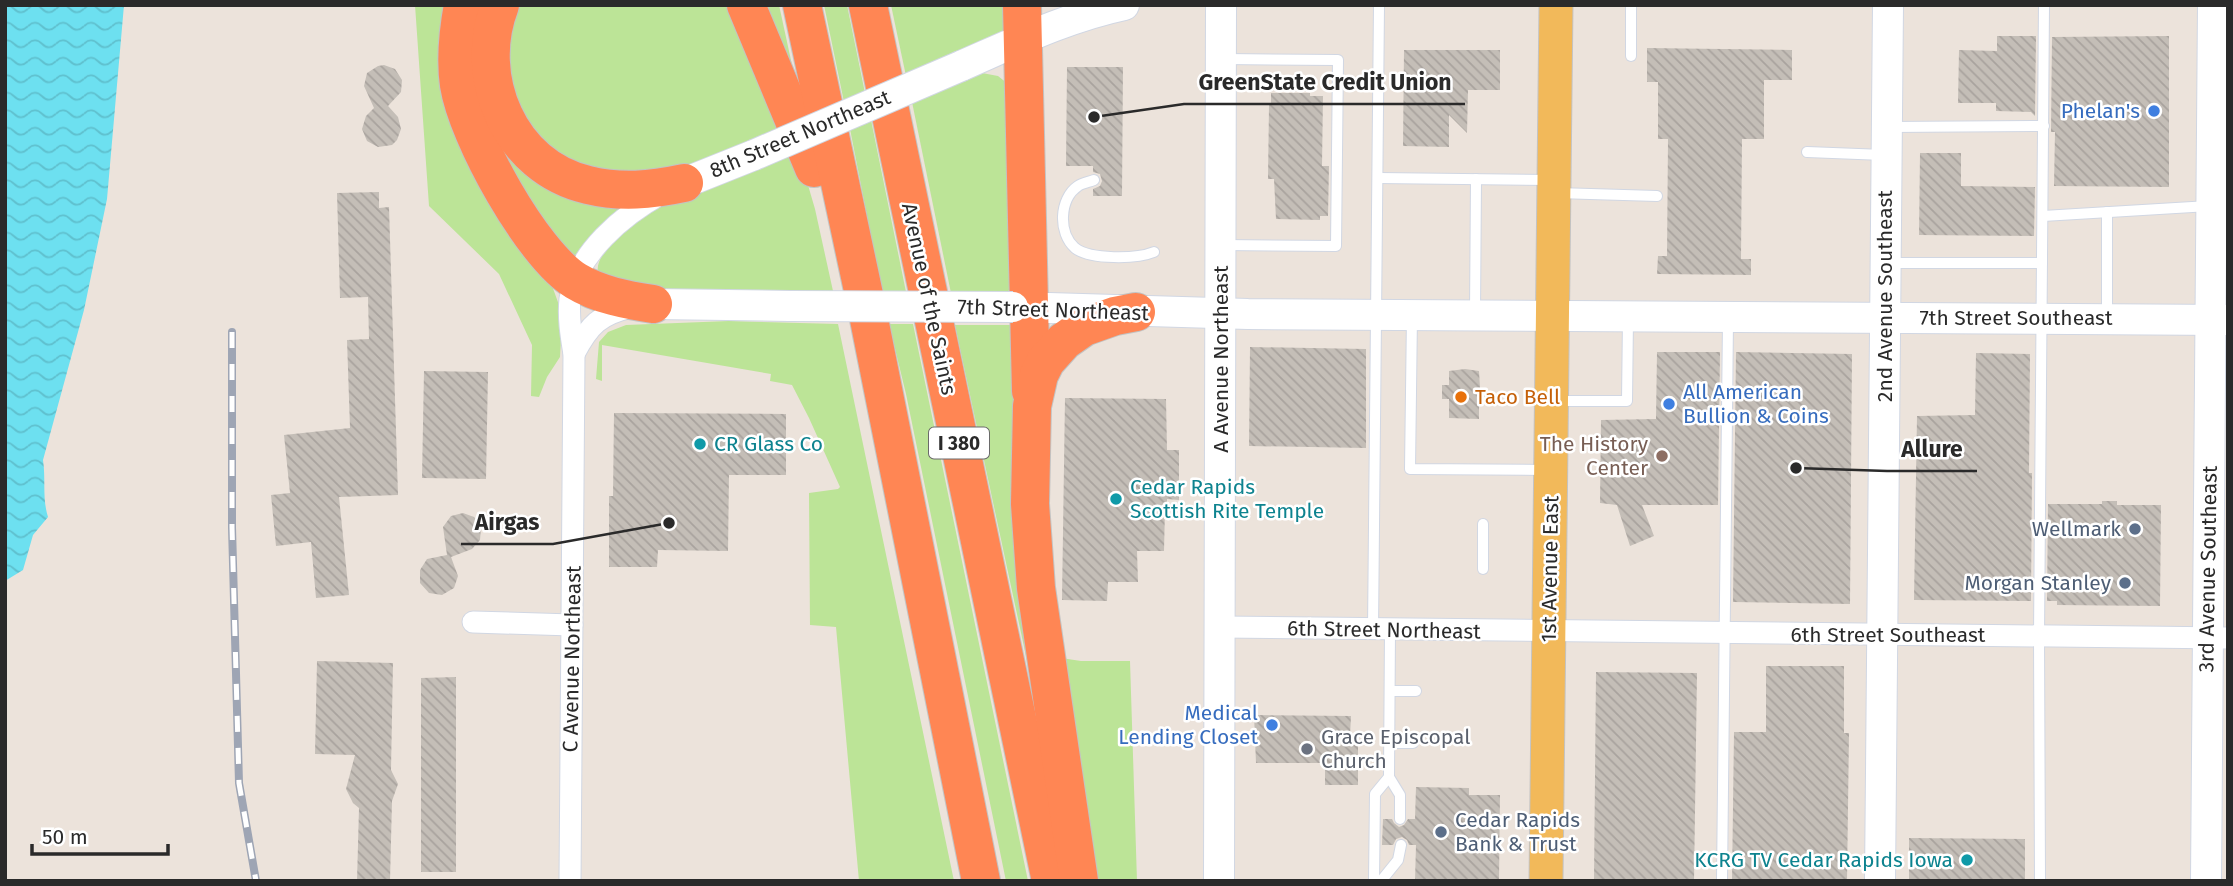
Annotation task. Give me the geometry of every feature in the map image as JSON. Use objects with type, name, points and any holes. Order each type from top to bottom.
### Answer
[{"type":"highway","points":[[463,5],[456,47],[459,88],[467,116],[513,206],[544,251],[558,267],[575,280],[602,293],[653,304]]},
{"type":"highway","points":[[500,5],[491,49],[494,87],[499,107],[508,125],[532,154],[566,178],[587,185],[629,191],[684,183]]},
{"type":"highway","points":[[746,5],[810,156],[889,419]]},
{"type":"highway","points":[[802,5],[889,419],[981,881]]},
{"type":"highway","name":"Avenue of the Saints","points":[[868,5],[1051,881]]},
{"type":"highway","points":[[1022,22],[1022,307],[1032,406],[1030,503],[1036,587],[1079,881]]},
{"type":"highway","points":[[1032,406],[1035,389],[1046,361],[1064,341],[1084,327],[1136,312]]},
{"type":"main road","name":"8th Street Northeast","points":[[684,183],[961,65],[1022,22],[1084,15],[1124,5]]},
{"type":"main road","name":"A Avenue Northeast","points":[[1219,881],[1221,5]]},
{"type":"main road","name":"1st Avenue East","points":[[1546,881],[1556,5]]},
{"type":"main road","name":"2nd Avenue Southeast","points":[[1880,881],[1888,5]]},
{"type":"main road","name":"3rd Avenue Southeast","points":[[2206,881],[2218,638],[2219,320],[2211,206],[2213,5]]},
{"type":"main road","name":"7th Street Northeast","points":[[653,304],[1553,315]]},
{"type":"main road","name":"7th Street Southeast","points":[[1553,315],[2219,320]]},
{"type":"street","name":"8th Street Northeast","points":[[574,354],[569,309],[575,280],[593,250],[623,219],[651,200],[684,183]]},
{"type":"street","name":"7th Street Northeast","points":[[574,354],[587,331],[603,316],[631,307],[653,304]]},
{"type":"street","name":"C Avenue Northeast","points":[[570,881],[574,354]]},
{"type":"street","points":[[473,622],[572,625]]},
{"type":"street","name":"6th Street Northeast","points":[[1220,627],[1549,632]]},
{"type":"street","name":"6th Street Southeast","points":[[1549,632],[2218,638]]},
{"type":"lane","points":[[1379,5],[1374,524],[1382,630],[1390,691],[1390,777],[1400,796],[1400,819]]},
{"type":"lane","points":[[1631,5],[1631,56]]},
{"type":"lane","points":[[2040,881],[2039,636],[2044,5]]},
{"type":"lane","points":[[1221,59],[1338,60],[1336,246],[1221,245]]},
{"type":"lane","points":[[1807,152],[1886,141],[2043,126]]},
{"type":"lane","points":[[1378,178],[1476,179],[1657,196]]},
{"type":"lane","points":[[1475,315],[1476,179]]},
{"type":"lane","points":[[1094,180],[1079,185],[1069,194],[1063,213],[1063,226],[1068,240],[1076,249],[1098,256],[1146,255],[1154,252]]},
{"type":"lane","points":[[2042,216],[2211,206]]},
{"type":"lane","points":[[2107,212],[2107,319]]},
{"type":"lane","points":[[1886,263],[2042,263]]},
{"type":"lane","points":[[1412,314],[1410,469],[1551,470]]},
{"type":"lane","points":[[1552,401],[1627,401],[1628,317]]},
{"type":"lane","points":[[1722,881],[1728,317]]},
{"type":"lane","points":[[1362,473],[1375,473]]},
{"type":"lane","points":[[1361,524],[1387,523]]},
{"type":"lane","points":[[1483,524],[1483,569]]},
{"type":"lane","points":[[1360,578],[1378,571]]},
{"type":"lane","points":[[1390,691],[1416,691]]},
{"type":"lane","points":[[1390,743],[1413,743]]},
{"type":"lane","points":[[1374,881],[1376,794],[1390,777]]},
{"type":"lane","points":[[1381,881],[1398,860],[1401,845]]},
{"type":"green space","points":[[415,5],[454,5],[452,10],[559,305],[562,321],[560,357],[547,377],[539,397],[531,396],[532,345],[499,274],[429,206]]},
{"type":"green space","points":[[510,5],[738,5],[789,126],[698,164],[592,178],[517,121],[502,26]]},
{"type":"green space","points":[[754,5],[779,5],[802,111]]},
{"type":"green space","points":[[824,5],[847,5],[865,93],[844,102]]},
{"type":"green space","points":[[891,5],[1014,5],[1014,27],[906,76]]},
{"type":"green space","points":[[982,73],[998,76],[1008,84],[1010,290],[1004,293],[951,293],[912,102]]},
{"type":"green space","points":[[488,99],[624,205],[572,260],[499,157]]},
{"type":"green space","points":[[871,120],[906,292],[882,292],[850,129]]},
{"type":"green space","points":[[798,151],[815,209],[833,291],[674,293],[644,290],[598,272],[601,257],[607,249],[643,216],[687,195]]},
{"type":"green space","points":[[729,321],[838,324],[954,881],[859,881],[836,627],[810,625],[809,493],[840,487],[792,385],[770,381],[771,374],[602,345],[602,381],[596,379],[599,342],[608,332],[626,325]]},
{"type":"green space","points":[[889,324],[913,324],[1028,881],[1006,881],[906,394]]},
{"type":"green space","points":[[955,325],[1015,325],[1035,698]]},
{"type":"green space","points":[[1061,658],[1081,661],[1130,661],[1137,881],[1093,881]]},
{"type":"water","points":[[5,5],[124,5],[107,199],[84,310],[43,460],[48,517],[33,535],[23,570],[5,581]]},
{"type":"building","points":[[1997,36],[2036,36],[2035,116],[2031,112],[1996,111],[1996,103],[1958,103],[1959,50],[1997,51]]},
{"type":"building","points":[[2169,36],[2169,187],[2054,186],[2055,132],[2051,132],[2052,37]]},
{"type":"building","points":[[1647,48],[1792,50],[1792,80],[1764,80],[1764,139],[1742,139],[1741,259],[1751,259],[1751,275],[1657,274],[1658,256],[1667,256],[1668,139],[1658,139],[1658,82],[1647,82]]},
{"type":"building","points":[[1404,50],[1500,50],[1500,90],[1468,90],[1467,133],[1449,115],[1449,147],[1403,146]]},
{"type":"building","points":[[384,65],[395,69],[402,80],[401,92],[388,106],[398,117],[401,129],[392,145],[378,147],[367,141],[362,129],[366,116],[374,108],[364,86],[367,73]]},
{"type":"building","points":[[1067,67],[1123,67],[1122,196],[1093,196],[1093,189],[1100,186],[1102,181],[1100,174],[1093,172],[1093,166],[1066,166]]},
{"type":"building","points":[[1271,93],[1310,93],[1310,96],[1323,96],[1322,166],[1329,166],[1328,216],[1320,216],[1320,220],[1276,219],[1274,179],[1268,179]]},
{"type":"building","points":[[1920,153],[1961,153],[1961,186],[2035,187],[2034,236],[1919,235]]},
{"type":"building","points":[[379,192],[379,208],[389,207],[398,495],[339,497],[349,595],[316,598],[311,542],[276,546],[271,495],[290,493],[284,435],[350,428],[347,340],[369,339],[368,297],[340,298],[337,193]]},
{"type":"building","points":[[1250,347],[1366,349],[1366,448],[1249,446]]},
{"type":"building","points":[[1657,352],[1720,352],[1718,505],[1642,505],[1654,536],[1630,546],[1617,505],[1600,503],[1601,420],[1656,419]]},
{"type":"building","points":[[1736,352],[1852,354],[1850,604],[1733,602]]},
{"type":"building","points":[[1976,353],[2030,354],[2031,601],[1914,600],[1917,416],[1975,415]]},
{"type":"building","points":[[424,371],[488,372],[486,479],[422,478]]},
{"type":"building","name":"Taco Bell","points":[[1449,371],[1479,371],[1479,419],[1449,418],[1449,399],[1442,399],[1442,385],[1449,385]]},
{"type":"building","name":"Cedar Rapids Scottish Rite Temple","points":[[1065,398],[1166,399],[1167,450],[1179,450],[1179,500],[1167,499],[1164,551],[1137,551],[1138,582],[1108,582],[1107,601],[1062,600]]},
{"type":"building","points":[[614,413],[786,414],[786,475],[729,475],[728,551],[658,550],[657,567],[609,567],[609,496],[613,496]]},
{"type":"building","points":[[2102,501],[2117,501],[2117,505],[2161,505],[2160,606],[2057,605],[2057,601],[2047,601],[2048,504],[2102,504]]},
{"type":"building","points":[[463,513],[474,517],[478,522],[481,527],[480,540],[472,549],[451,557],[458,576],[454,588],[442,595],[429,593],[420,583],[420,570],[427,559],[447,555],[443,527],[451,516]]},
{"type":"building","points":[[317,661],[393,663],[391,770],[398,784],[392,801],[390,881],[357,881],[359,808],[353,803],[346,789],[355,755],[315,754]]},
{"type":"building","points":[[1766,666],[1844,666],[1844,733],[1849,733],[1847,881],[1732,881],[1734,732],[1766,732]]},
{"type":"building","points":[[1596,672],[1697,673],[1694,881],[1594,881]]},
{"type":"building","points":[[456,677],[456,872],[421,872],[421,678]]},
{"type":"building","name":"Grace Episcopal Church","points":[[1254,715],[1351,716],[1350,736],[1358,736],[1358,785],[1325,785],[1325,763],[1256,763]]},
{"type":"building","name":"Cedar Rapids Bank & Trust","points":[[1416,787],[1469,788],[1469,795],[1500,795],[1499,881],[1415,881],[1416,845],[1409,845],[1402,837],[1396,839],[1393,845],[1382,845],[1383,819],[1392,819],[1399,827],[1408,819],[1415,819]]},
{"type":"building","name":"KCRG TV Cedar Rapids Iowa","points":[[1909,838],[2025,839],[2025,881],[1909,881]]},
{"type":"railway","points":[[232,332],[232,527],[239,783],[256,881]]},
{"type":"place","name":"Phelan's","points":[[2154,111]]},
{"type":"place","name":"GreenState Credit Union","points":[[1094,117]]},
{"type":"place","name":"Taco Bell","points":[[1461,397]]},
{"type":"place","name":"All American Bullion & Coins","points":[[1669,404]]},
{"type":"place","name":"CR Glass Co","points":[[700,444]]},
{"type":"place","name":"The History Center","points":[[1662,456]]},
{"type":"place","name":"Allure","points":[[1796,468]]},
{"type":"place","name":"Cedar Rapids Scottish Rite Temple","points":[[1116,499]]},
{"type":"place","name":"Airgas","points":[[669,523]]},
{"type":"place","name":"Wellmark","points":[[2135,529]]},
{"type":"place","name":"Morgan Stanley","points":[[2125,583]]},
{"type":"place","name":"Medical Lending Closet","points":[[1272,725]]},
{"type":"place","name":"Grace Episcopal Church","points":[[1307,749]]},
{"type":"place","name":"Cedar Rapids Bank & Trust","points":[[1441,832]]},
{"type":"place","name":"KCRG TV Cedar Rapids Iowa","points":[[1967,860]]}]
